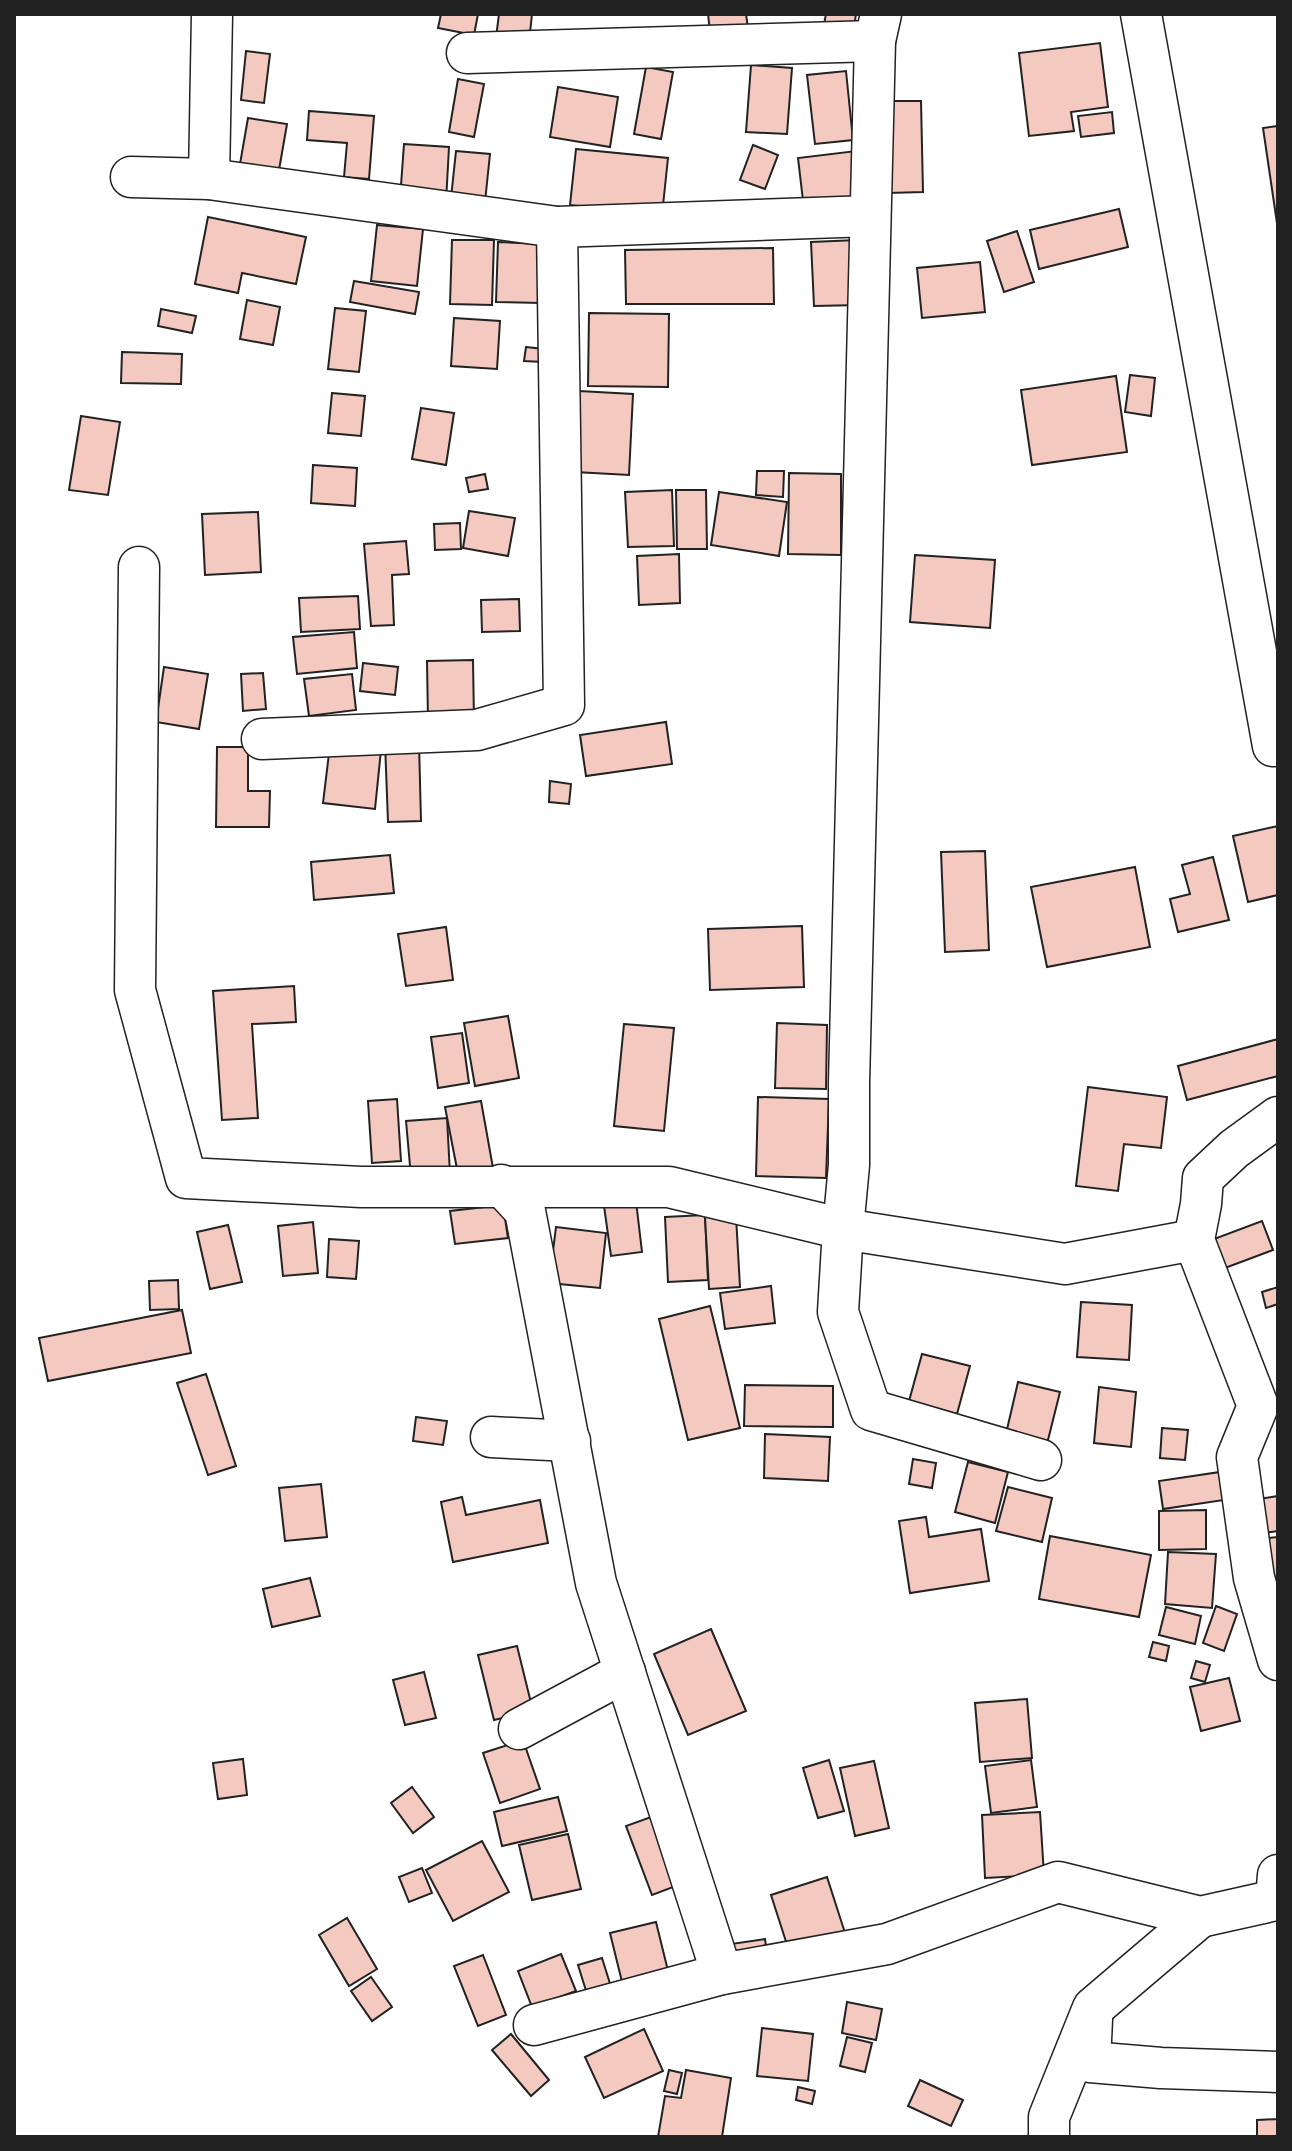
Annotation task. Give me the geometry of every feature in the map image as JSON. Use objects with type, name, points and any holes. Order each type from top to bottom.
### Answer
[{"type":"street","points":[[209,179],[212,14]]},
{"type":"street","points":[[1141,14],[1273,746]]},
{"type":"street","points":[[467,53],[878,27],[870,216],[849,1165],[838,1312],[871,1410],[1041,1460]]},
{"type":"street","points":[[131,177],[209,179],[557,227],[870,216]]},
{"type":"street","points":[[262,739],[477,730],[564,705],[557,227]]},
{"type":"street","points":[[139,567],[135,990],[186,1178],[361,1187],[669,1187],[843,1229],[1065,1264],[1194,1240]]},
{"type":"street","points":[[1278,1117],[1234,1149],[1203,1178],[1194,1240],[1258,1406],[1237,1457],[1254,1578],[1278,1660]]},
{"type":"street","points":[[501,1185],[525,1211],[596,1583],[722,1974]]},
{"type":"street","points":[[491,1437],[570,1441]]},
{"type":"street","points":[[519,1729],[625,1672]]},
{"type":"street","points":[[534,2025],[722,1974],[887,1944],[1058,1882],[1200,1917],[1276,1900],[1278,1875]]},
{"type":"street","points":[[1049,2137],[1049,2117],[1093,2008],[1200,1917]]},
{"type":"street","points":[[1093,2008],[1090,2062],[1278,2072]]},
{"type":"building","points":[[441,14],[478,14],[474,35],[438,28]]},
{"type":"building","points":[[499,14],[532,14],[529,42],[496,38]]},
{"type":"building","points":[[708,14],[746,14],[748,28],[710,32]]},
{"type":"building","points":[[826,14],[856,14],[853,34],[823,29]]},
{"type":"building","points":[[1100,43],[1108,107],[1071,112],[1074,131],[1029,136],[1019,53]]},
{"type":"building","points":[[246,51],[270,54],[264,103],[241,100]]},
{"type":"building","points":[[751,65],[792,68],[787,134],[746,132]]},
{"type":"building","points":[[646,67],[673,72],[661,139],[634,134]]},
{"type":"building","points":[[846,71],[853,140],[815,144],[807,75]]},
{"type":"building","points":[[458,79],[484,84],[474,137],[449,132]]},
{"type":"building","points":[[558,87],[618,97],[610,147],[550,137]]},
{"type":"building","points":[[886,101],[921,101],[923,192],[888,193]]},
{"type":"building","points":[[309,111],[374,116],[369,179],[344,177],[347,143],[307,140]]},
{"type":"building","points":[[1112,112],[1114,133],[1081,137],[1078,116]]},
{"type":"building","points":[[248,118],[287,124],[279,170],[240,164]]},
{"type":"building","points":[[1278,126],[1278,230],[1263,128]]},
{"type":"building","points":[[404,144],[449,147],[446,202],[400,199]]},
{"type":"building","points":[[753,145],[778,155],[765,189],[740,180]]},
{"type":"building","points":[[576,149],[668,158],[662,215],[570,205]]},
{"type":"building","points":[[456,151],[490,154],[485,202],[451,198]]},
{"type":"building","points":[[856,151],[863,202],[804,209],[798,158]]},
{"type":"building","points":[[1119,209],[1128,247],[1039,269],[1030,230]]},
{"type":"building","points":[[208,217],[306,237],[296,284],[242,273],[238,293],[195,284]]},
{"type":"building","points":[[377,225],[423,229],[417,286],[371,281]]},
{"type":"building","points":[[1017,231],[1034,282],[1004,292],[987,241]]},
{"type":"building","points":[[452,240],[494,240],[492,305],[450,304]]},
{"type":"building","points":[[857,240],[861,305],[814,306],[811,242]]},
{"type":"building","points":[[498,242],[543,244],[541,303],[496,302]]},
{"type":"building","points":[[773,248],[774,304],[626,304],[625,250]]},
{"type":"building","points":[[980,262],[985,312],[922,318],[917,268]]},
{"type":"building","points":[[354,281],[419,292],[415,314],[350,302]]},
{"type":"building","points":[[247,300],[280,307],[273,345],[240,339]]},
{"type":"building","points":[[335,308],[366,311],[359,372],[328,369]]},
{"type":"building","points":[[161,309],[196,316],[192,333],[158,326]]},
{"type":"building","points":[[589,313],[669,314],[668,387],[588,386]]},
{"type":"building","points":[[454,318],[500,321],[497,369],[451,366]]},
{"type":"building","points":[[526,347],[544,349],[543,362],[524,361]]},
{"type":"building","points":[[122,352],[182,354],[181,384],[121,383]]},
{"type":"building","points":[[1130,375],[1155,378],[1151,416],[1125,412]]},
{"type":"building","points":[[1116,376],[1127,452],[1032,465],[1021,390]]},
{"type":"building","points":[[579,391],[633,394],[629,475],[575,472]]},
{"type":"building","points":[[332,393],[365,396],[361,436],[328,433]]},
{"type":"building","points":[[421,408],[454,413],[446,465],[412,459]]},
{"type":"building","points":[[81,416],[120,422],[108,495],[69,490]]},
{"type":"building","points":[[313,465],[357,468],[355,506],[311,503]]},
{"type":"building","points":[[757,471],[784,471],[783,497],[756,495]]},
{"type":"building","points":[[789,473],[841,474],[841,555],[788,554]]},
{"type":"building","points":[[485,474],[488,489],[469,492],[466,478]]},
{"type":"building","points":[[672,490],[674,546],[628,547],[625,492]]},
{"type":"building","points":[[676,490],[706,490],[707,549],[677,549]]},
{"type":"building","points":[[719,492],[787,502],[779,556],[711,545]]},
{"type":"building","points":[[469,511],[515,518],[508,556],[463,548]]},
{"type":"building","points":[[258,512],[261,572],[205,575],[202,514]]},
{"type":"building","points":[[460,523],[461,549],[435,550],[434,524]]},
{"type":"building","points":[[406,541],[409,574],[392,575],[394,625],[371,626],[364,544]]},
{"type":"building","points":[[679,554],[680,603],[639,605],[637,556]]},
{"type":"building","points":[[915,555],[995,560],[990,628],[910,622]]},
{"type":"building","points":[[358,596],[360,629],[301,632],[299,598]]},
{"type":"building","points":[[519,599],[520,631],[482,632],[481,600]]},
{"type":"building","points":[[354,632],[357,668],[297,674],[293,637]]},
{"type":"building","points":[[473,660],[474,721],[428,721],[427,661]]},
{"type":"building","points":[[363,663],[398,667],[395,695],[360,691]]},
{"type":"building","points":[[164,667],[208,674],[199,729],[156,722]]},
{"type":"building","points":[[263,673],[266,709],[243,711],[241,674]]},
{"type":"building","points":[[352,674],[356,710],[309,716],[304,679]]},
{"type":"building","points":[[666,722],[672,764],[586,776],[580,735]]},
{"type":"building","points":[[385,743],[419,743],[421,821],[388,822]]},
{"type":"building","points":[[330,745],[381,750],[375,809],[323,803]]},
{"type":"building","points":[[217,747],[248,747],[248,791],[270,791],[269,827],[216,827]]},
{"type":"building","points":[[550,781],[571,784],[569,804],[549,802]]},
{"type":"building","points":[[1278,826],[1278,895],[1248,902],[1233,836]]},
{"type":"building","points":[[985,851],[989,950],[945,952],[941,852]]},
{"type":"building","points":[[390,855],[394,893],[314,900],[311,862]]},
{"type":"building","points":[[1213,857],[1229,920],[1178,932],[1170,899],[1190,894],[1182,865]]},
{"type":"building","points":[[1135,867],[1150,947],[1047,967],[1031,887]]},
{"type":"building","points":[[802,926],[804,987],[710,990],[708,929]]},
{"type":"building","points":[[446,927],[453,980],[406,986],[398,934]]},
{"type":"building","points":[[294,986],[296,1022],[252,1024],[258,1118],[222,1120],[213,991]]},
{"type":"building","points":[[508,1016],[519,1078],[475,1086],[464,1023]]},
{"type":"building","points":[[777,1023],[827,1025],[826,1089],[775,1088]]},
{"type":"building","points":[[624,1024],[674,1028],[664,1131],[614,1126]]},
{"type":"building","points":[[462,1033],[469,1083],[438,1088],[431,1037]]},
{"type":"building","points":[[1278,1039],[1278,1076],[1187,1100],[1178,1066]]},
{"type":"building","points":[[1088,1087],[1167,1097],[1161,1148],[1124,1144],[1118,1191],[1076,1186]]},
{"type":"building","points":[[758,1097],[829,1099],[826,1178],[756,1176]]},
{"type":"building","points":[[397,1099],[401,1161],[372,1163],[368,1101]]},
{"type":"building","points":[[481,1101],[493,1168],[458,1174],[445,1107]]},
{"type":"building","points":[[447,1118],[450,1174],[411,1177],[406,1121]]},
{"type":"building","points":[[636,1201],[642,1252],[611,1256],[604,1206]]},
{"type":"building","points":[[503,1205],[508,1238],[455,1244],[450,1211]]},
{"type":"building","points":[[705,1215],[708,1280],[668,1282],[665,1217]]},
{"type":"building","points":[[736,1216],[740,1287],[709,1289],[705,1217]]},
{"type":"building","points":[[1262,1221],[1273,1250],[1217,1271],[1206,1242]]},
{"type":"building","points":[[313,1222],[318,1273],[283,1276],[278,1226]]},
{"type":"building","points":[[228,1225],[242,1282],[210,1289],[197,1232]]},
{"type":"building","points":[[556,1227],[606,1233],[600,1288],[549,1283]]},
{"type":"building","points":[[329,1239],[359,1241],[356,1279],[327,1277]]},
{"type":"building","points":[[178,1280],[179,1309],[150,1310],[149,1281]]},
{"type":"building","points":[[771,1286],[775,1323],[725,1329],[720,1293]]},
{"type":"building","points":[[1278,1287],[1278,1304],[1266,1308],[1262,1292]]},
{"type":"building","points":[[1081,1302],[1132,1305],[1129,1360],[1077,1357]]},
{"type":"building","points":[[710,1306],[740,1428],[688,1440],[659,1319]]},
{"type":"building","points":[[182,1310],[191,1353],[48,1381],[39,1338]]},
{"type":"building","points":[[922,1354],[970,1366],[957,1414],[909,1401]]},
{"type":"building","points":[[206,1374],[236,1466],[208,1475],[177,1383]]},
{"type":"building","points":[[1018,1382],[1060,1392],[1046,1448],[1005,1438]]},
{"type":"building","points":[[745,1385],[833,1386],[833,1427],[744,1426]]},
{"type":"building","points":[[1099,1387],[1136,1392],[1131,1447],[1094,1443]]},
{"type":"building","points":[[416,1417],[447,1421],[443,1445],[413,1441]]},
{"type":"building","points":[[1162,1428],[1188,1430],[1185,1460],[1160,1458]]},
{"type":"building","points":[[765,1434],[830,1437],[828,1481],[764,1478]]},
{"type":"building","points":[[913,1459],[936,1463],[932,1488],[909,1484]]},
{"type":"building","points":[[968,1462],[1008,1472],[995,1523],[955,1512]]},
{"type":"building","points":[[1220,1472],[1224,1500],[1163,1509],[1159,1481]]},
{"type":"building","points":[[321,1484],[327,1537],[285,1541],[279,1488]]},
{"type":"building","points":[[1008,1487],[1052,1498],[1042,1542],[996,1531]]},
{"type":"building","points":[[1278,1496],[1278,1531],[1257,1534],[1251,1500]]},
{"type":"building","points":[[462,1497],[466,1515],[540,1500],[548,1543],[453,1562],[441,1502]]},
{"type":"building","points":[[1206,1510],[1206,1549],[1159,1550],[1159,1511]]},
{"type":"building","points":[[926,1517],[929,1537],[981,1529],[989,1581],[910,1593],[899,1521]]},
{"type":"building","points":[[1050,1536],[1151,1555],[1139,1617],[1039,1599]]},
{"type":"building","points":[[1278,1537],[1278,1580],[1262,1581],[1259,1539]]},
{"type":"building","points":[[1168,1552],[1216,1554],[1212,1608],[1165,1604]]},
{"type":"building","points":[[310,1578],[320,1616],[272,1627],[263,1589]]},
{"type":"building","points":[[1216,1606],[1237,1614],[1224,1651],[1203,1643]]},
{"type":"building","points":[[1166,1607],[1201,1616],[1195,1644],[1159,1635]]},
{"type":"building","points":[[711,1629],[746,1711],[688,1735],[654,1654]]},
{"type":"building","points":[[1153,1642],[1169,1646],[1166,1661],[1149,1657]]},
{"type":"building","points":[[517,1646],[533,1711],[494,1720],[478,1655]]},
{"type":"building","points":[[1196,1661],[1210,1665],[1205,1682],[1191,1678]]},
{"type":"building","points":[[424,1672],[436,1718],[405,1725],[393,1680]]},
{"type":"building","points":[[1229,1678],[1240,1721],[1201,1731],[1190,1687]]},
{"type":"building","points":[[1027,1699],[1032,1758],[980,1762],[975,1703]]},
{"type":"building","points":[[523,1740],[540,1789],[500,1803],[483,1753]]},
{"type":"building","points":[[243,1759],[247,1795],[218,1799],[213,1763]]},
{"type":"building","points":[[829,1760],[844,1811],[818,1818],[803,1768]]},
{"type":"building","points":[[1031,1760],[1037,1807],[991,1813],[985,1766]]},
{"type":"building","points":[[874,1761],[889,1828],[855,1836],[840,1768]]},
{"type":"building","points":[[412,1787],[434,1817],[413,1833],[391,1803]]},
{"type":"building","points":[[558,1797],[567,1831],[502,1846],[494,1812]]},
{"type":"building","points":[[1040,1812],[1044,1875],[985,1878],[982,1815]]},
{"type":"building","points":[[651,1817],[676,1886],[652,1895],[626,1826]]},
{"type":"building","points":[[568,1834],[581,1889],[532,1900],[519,1845]]},
{"type":"building","points":[[482,1841],[509,1892],[453,1921],[426,1870]]},
{"type":"building","points":[[422,1868],[432,1893],[409,1902],[399,1877]]},
{"type":"building","points":[[827,1877],[846,1936],[790,1954],[771,1895]]},
{"type":"building","points":[[347,1918],[377,1969],[349,1986],[319,1935]]},
{"type":"building","points":[[656,1922],[670,1979],[624,1990],[610,1933]]},
{"type":"building","points":[[765,1939],[768,1961],[734,1967],[731,1944]]},
{"type":"building","points":[[561,1954],[576,1991],[532,2007],[518,1971]]},
{"type":"building","points":[[483,1955],[506,2015],[478,2026],[454,1966]]},
{"type":"building","points":[[602,1958],[612,1990],[588,1997],[578,1965]]},
{"type":"building","points":[[371,1977],[392,2007],[372,2021],[351,1991]]},
{"type":"building","points":[[847,2002],[882,2009],[876,2040],[842,2033]]},
{"type":"building","points":[[762,2028],[813,2034],[808,2081],[757,2076]]},
{"type":"building","points":[[644,2029],[663,2071],[604,2098],[585,2057]]},
{"type":"building","points":[[511,2034],[549,2080],[531,2096],[492,2050]]},
{"type":"building","points":[[847,2037],[872,2043],[865,2072],[840,2066]]},
{"type":"building","points":[[669,2070],[682,2073],[677,2094],[664,2091]]},
{"type":"building","points":[[686,2070],[731,2078],[722,2137],[658,2137],[665,2096],[681,2098]]},
{"type":"building","points":[[920,2080],[963,2100],[951,2126],[908,2106]]},
{"type":"building","points":[[798,2087],[815,2091],[812,2104],[796,2100]]},
{"type":"building","points":[[1278,2119],[1278,2137],[1257,2137],[1257,2120]]}]
